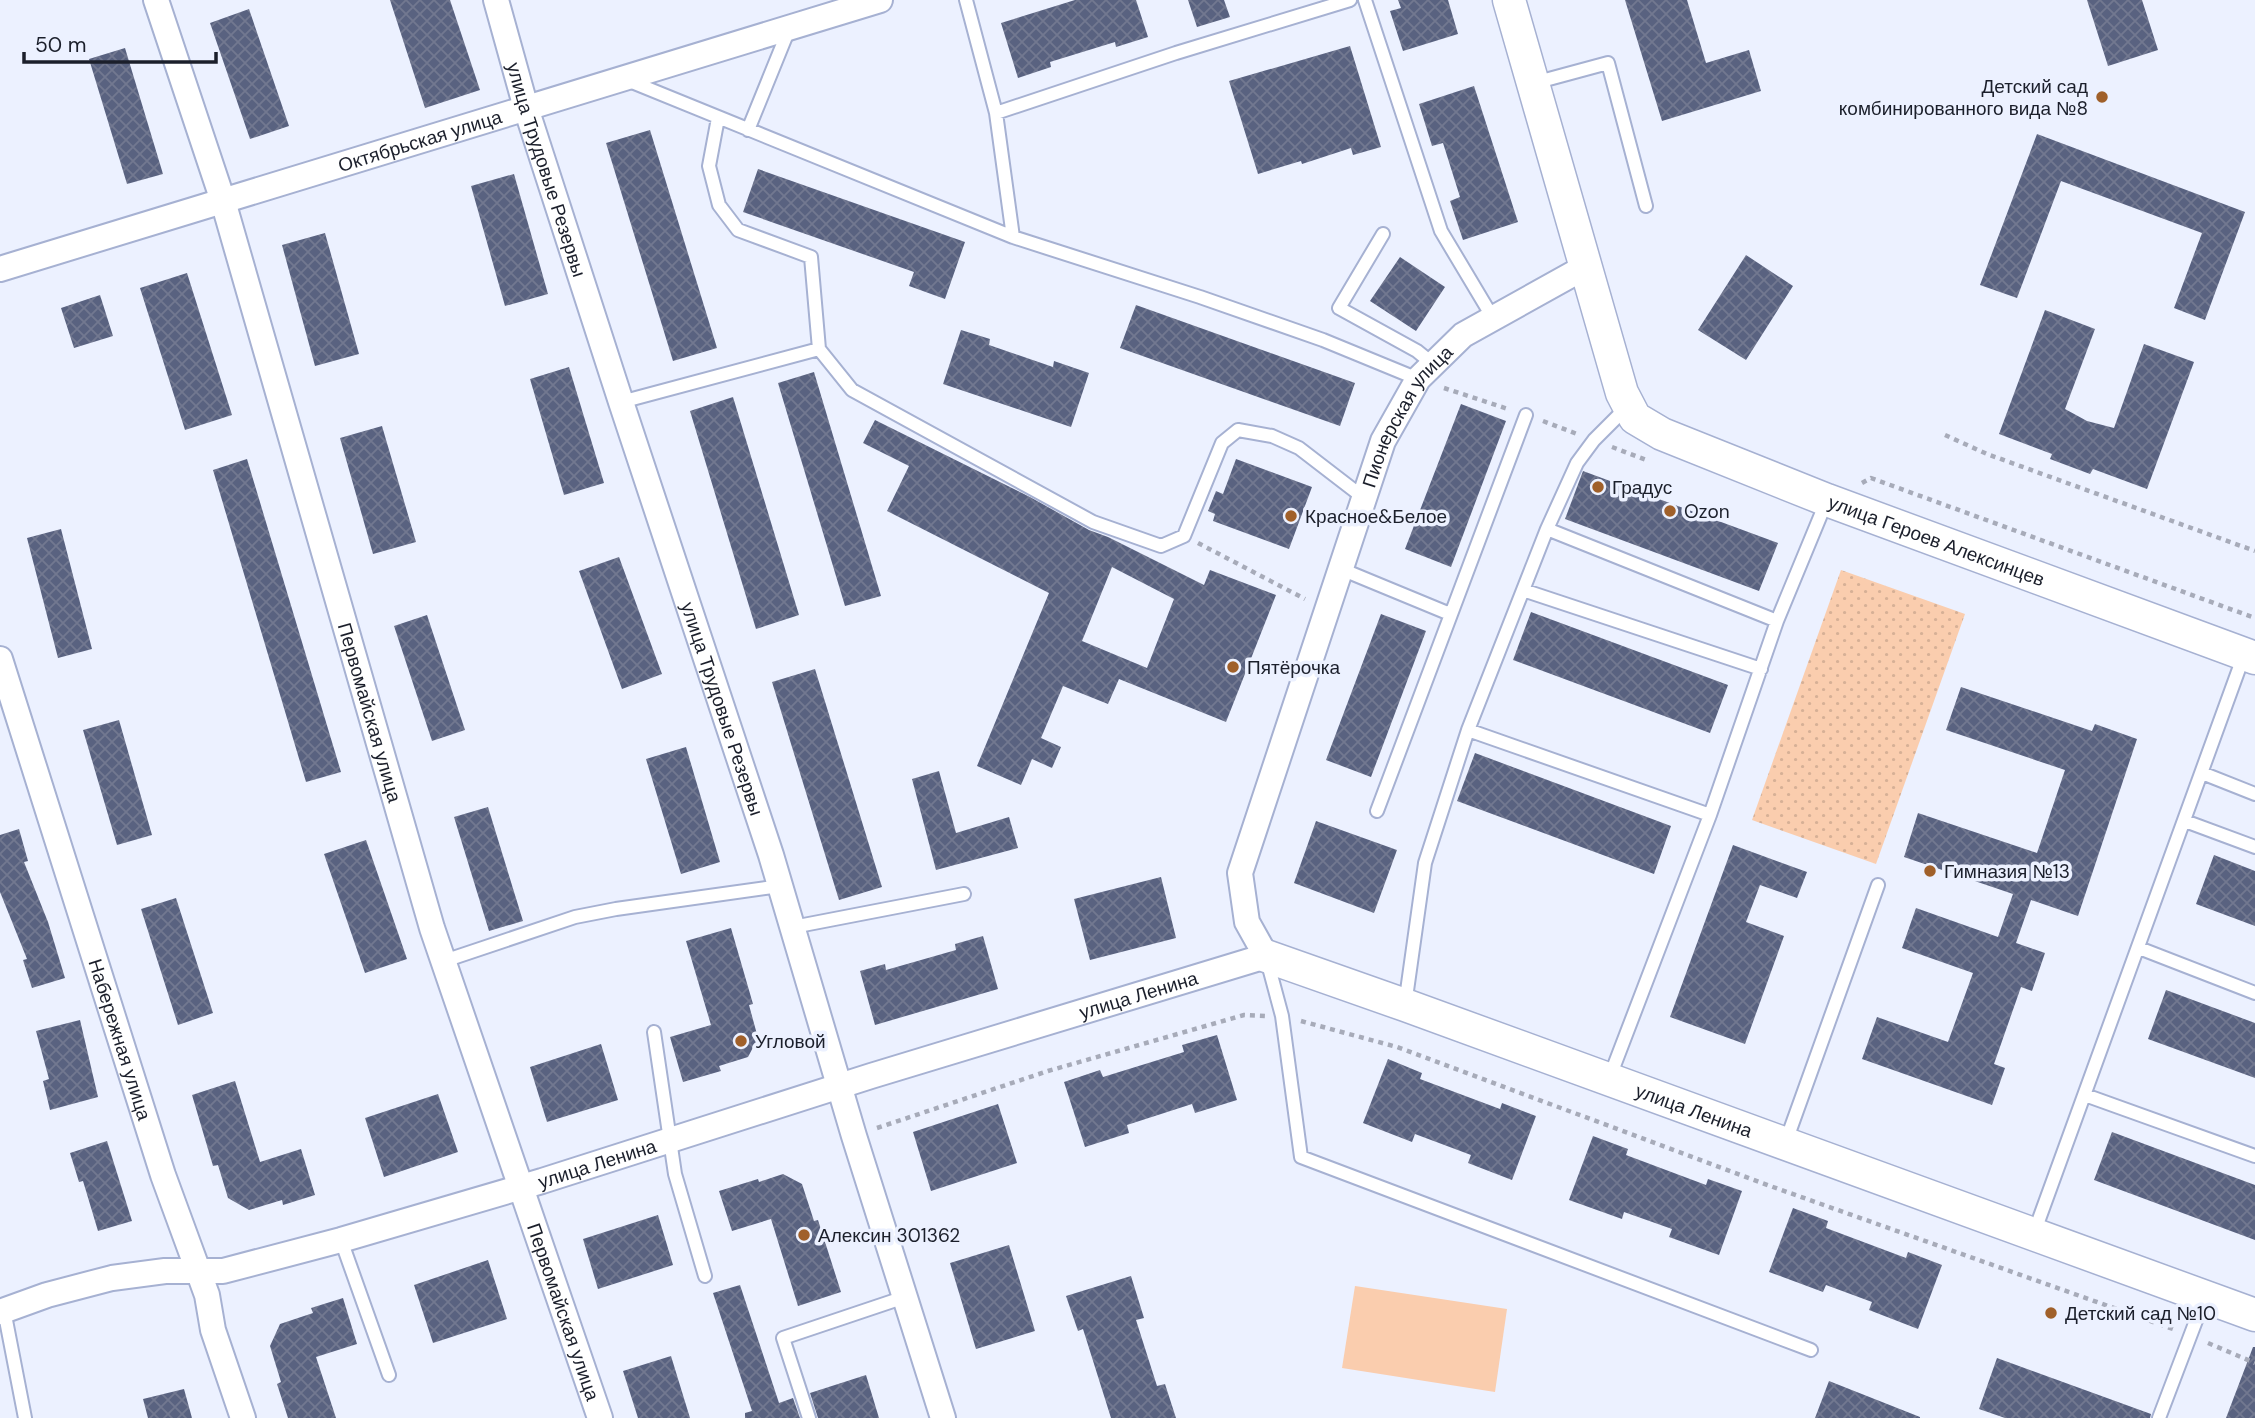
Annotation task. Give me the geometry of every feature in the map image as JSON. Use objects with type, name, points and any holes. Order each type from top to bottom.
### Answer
[{"type":"street","name":"Первомайская улица","points":[[156,0],[223,201],[425,902],[600,1418]]},
{"type":"street","name":"улица Трудовые Резервы","points":[[496,0],[526,108],[793,927],[854,1136],[943,1418]]},
{"type":"street","name":"Октябрьская улица","points":[[0,269],[789,28],[852,4],[880,0]]},
{"type":"street","points":[[1509,0],[1627,407]]},
{"type":"street","name":"Пионерская улица","points":[[1266,957],[1247,922],[1240,873],[1383,442],[1426,371],[1463,334],[1587,266]]},
{"type":"street","name":"улица Героев Алексинцев","points":[[1627,407],[1635,418],[1662,434],[1838,504],[2250,657]]},
{"type":"street","name":"Набережная улица","points":[[0,659],[163,1175],[207,1295],[213,1330],[243,1418]]},
{"type":"street","name":"улица Ленина","points":[[2,1311],[47,1295],[112,1278],[165,1271],[223,1270],[341,1240],[1266,957],[1405,1005],[2255,1315]]},
{"type":"lane","points":[[965,0],[996,113],[1013,237]]},
{"type":"lane","points":[[996,113],[1177,53],[1350,0]]},
{"type":"lane","points":[[1365,0],[1441,231],[1493,318]]},
{"type":"lane","points":[[748,130],[789,28]]},
{"type":"lane","points":[[1534,83],[1608,63],[1646,206]]},
{"type":"lane","points":[[624,79],[1013,237],[1323,340],[1426,371]]},
{"type":"lane","points":[[718,118],[709,166],[719,205],[737,230],[811,257],[819,349],[852,390],[1093,522],[1161,546],[1184,536],[1222,443],[1238,430],[1272,436],[1299,448],[1364,498]]},
{"type":"lane","points":[[1383,234],[1339,308],[1417,351],[1426,371]]},
{"type":"lane","points":[[621,402],[819,349]]},
{"type":"lane","points":[[1405,1005],[1425,863],[1468,730],[1522,590],[1577,463],[1594,440],[1627,407]]},
{"type":"lane","points":[[1377,811],[1526,415]]},
{"type":"lane","points":[[1609,1079],[1710,815],[1777,621],[1838,504]]},
{"type":"lane","points":[[1547,529],[1777,621]]},
{"type":"lane","points":[[1341,569],[1450,614]]},
{"type":"lane","points":[[1522,590],[1761,669]]},
{"type":"lane","points":[[2033,1234],[2202,773],[2250,657]]},
{"type":"lane","points":[[1468,730],[1710,815]]},
{"type":"lane","points":[[2202,773],[2255,794]]},
{"type":"lane","points":[[2185,821],[2255,847]]},
{"type":"lane","points":[[1785,1143],[1878,885]]},
{"type":"lane","points":[[444,961],[575,917],[780,886]]},
{"type":"lane","points":[[793,927],[964,894]]},
{"type":"lane","points":[[2138,948],[2255,993]]},
{"type":"lane","points":[[1266,957],[1282,1016],[1301,1157],[1811,1350]]},
{"type":"lane","points":[[654,1032],[675,1174],[705,1276]]},
{"type":"lane","points":[[2085,1095],[2255,1156]]},
{"type":"lane","points":[[341,1240],[389,1374]]},
{"type":"lane","points":[[809,1418],[783,1338],[905,1297]]},
{"type":"lane","points":[[2159,1418],[2205,1297]]},
{"type":"lane","points":[[2,1311],[24,1418]]},
{"type":"path","points":[[1426,371],[1526,415],[1652,463]]},
{"type":"path","points":[[1945,435],[1987,454],[2255,551]]},
{"type":"path","points":[[1838,504],[1858,485],[1871,478],[2255,618]]},
{"type":"path","points":[[1184,536],[1308,601]]},
{"type":"path","points":[[854,1136],[1048,1071],[1244,1015],[1282,1016],[1397,1047],[1786,1191],[2190,1335],[2255,1363]]},
{"type":"shaded area","points":[[1841,570],[1965,614],[1876,864],[1752,820]]},
{"type":"shaded area","points":[[1355,1286],[1507,1309],[1495,1392],[1342,1368]]},
{"type":"building","points":[[390,0],[450,0],[480,90],[425,108]]},
{"type":"building","points":[[1075,0],[1136,0],[1148,37],[1116,47],[1115,42],[1050,62],[1051,67],[1018,78],[1001,23]]},
{"type":"building","points":[[1188,0],[1224,0],[1230,17],[1197,27]]},
{"type":"building","points":[[1398,0],[1448,0],[1458,34],[1403,51],[1390,11],[1401,8]]},
{"type":"building","points":[[1625,0],[1687,0],[1706,63],[1749,50],[1761,91],[1662,121]]},
{"type":"building","points":[[2087,0],[2142,0],[2158,50],[2108,66]]},
{"type":"building","points":[[249,9],[289,126],[250,139],[210,23]]},
{"type":"building","points":[[1350,46],[1381,147],[1353,155],[1351,148],[1302,164],[1301,161],[1258,174],[1229,81]]},
{"type":"building","points":[[125,48],[163,174],[127,184],[89,59]]},
{"type":"building","points":[[1474,86],[1518,222],[1463,240],[1450,201],[1460,197],[1443,143],[1432,146],[1419,104]]},
{"type":"building","points":[[650,130],[717,348],[673,361],[606,143]]},
{"type":"building","points":[[2037,134],[2245,212],[2205,320],[2174,308],[2202,233],[2061,181],[2017,298],[1980,285]]},
{"type":"building","points":[[758,169],[965,242],[945,299],[909,286],[914,272],[743,212]]},
{"type":"building","points":[[514,174],[548,294],[505,306],[471,186]]},
{"type":"building","points":[[325,233],[359,354],[315,366],[282,245]]},
{"type":"building","points":[[1746,255],[1793,286],[1746,360],[1698,330]]},
{"type":"building","points":[[1400,257],[1445,287],[1416,331],[1370,301]]},
{"type":"building","points":[[187,273],[232,415],[185,430],[140,288]]},
{"type":"building","points":[[100,295],[113,336],[74,348],[61,308]]},
{"type":"building","points":[[1136,305],[1355,383],[1340,426],[1120,348]]},
{"type":"building","points":[[2045,310],[2095,329],[2065,409],[2087,421],[2114,428],[2144,344],[2194,362],[2147,489],[2093,469],[2090,474],[2050,459],[2052,454],[1999,434]]},
{"type":"building","points":[[961,330],[990,339],[989,345],[1053,367],[1054,361],[1089,373],[1071,427],[943,384]]},
{"type":"building","points":[[569,367],[604,483],[564,495],[530,379]]},
{"type":"building","points":[[814,372],[881,596],[845,606],[778,383]]},
{"type":"building","points":[[733,397],[799,615],[756,629],[690,411]]},
{"type":"building","points":[[1461,404],[1506,421],[1451,567],[1405,549]]},
{"type":"building","points":[[875,420],[1030,497],[1089,530],[1204,585],[1210,570],[1276,595],[1226,722],[1119,679],[1108,704],[1063,686],[1041,738],[1061,747],[1052,768],[1032,759],[1021,785],[977,766],[1049,593],[887,511],[909,466],[863,443]],"holes":[[[1112,567],[1174,599],[1147,668],[1082,641]]]},
{"type":"building","points":[[382,426],[416,542],[373,554],[340,438]]},
{"type":"building","points":[[247,459],[341,772],[306,782],[213,470]]},
{"type":"building","points":[[1236,459],[1312,487],[1289,549],[1213,521],[1215,514],[1208,511],[1216,491],[1223,494]]},
{"type":"building","points":[[1583,471],[1778,543],[1759,591],[1565,519]]},
{"type":"building","points":[[61,529],[92,649],[58,658],[27,538]]},
{"type":"building","points":[[619,557],[662,674],[622,689],[579,571]]},
{"type":"building","points":[[1531,612],[1728,685],[1710,733],[1513,660]]},
{"type":"building","points":[[1381,614],[1426,631],[1371,777],[1326,760]]},
{"type":"building","points":[[427,615],[465,730],[432,741],[394,626]]},
{"type":"building","points":[[815,669],[882,887],[839,900],[772,682]]},
{"type":"building","points":[[1961,687],[2092,731],[2095,724],[2137,739],[2078,916],[2031,900],[2016,943],[2045,953],[2032,991],[2021,987],[1994,1064],[2005,1068],[1992,1105],[1862,1059],[1877,1017],[1948,1042],[1973,973],[1902,948],[1916,908],[1998,937],[2013,894],[1904,857],[1918,813],[2037,853],[2065,770],[1946,730]]},
{"type":"building","points":[[119,720],[152,835],[117,845],[83,730]]},
{"type":"building","points":[[686,747],[720,862],[681,874],[646,759]]},
{"type":"building","points":[[1475,753],[1671,826],[1654,874],[1457,801]]},
{"type":"building","points":[[939,771],[956,833],[1009,817],[1018,848],[936,870],[912,779]]},
{"type":"building","points":[[488,807],[523,921],[489,931],[454,817]]},
{"type":"building","points":[[1316,821],[1397,850],[1374,913],[1294,883]]},
{"type":"building","points":[[19,829],[28,861],[24,862],[48,922],[65,978],[32,988],[23,960],[27,959],[0,892],[0,835]]},
{"type":"building","points":[[366,840],[407,959],[365,973],[324,854]]},
{"type":"building","points":[[1733,845],[1807,872],[1797,898],[1760,885],[1746,922],[1784,936],[1745,1044],[1670,1017]]},
{"type":"building","points":[[2214,855],[2255,871],[2255,926],[2196,904]]},
{"type":"building","points":[[1161,877],[1176,938],[1090,960],[1074,899]]},
{"type":"building","points":[[176,898],[213,1013],[178,1025],[141,909]]},
{"type":"building","points":[[731,928],[753,1004],[749,1005],[758,1038],[748,1057],[719,1066],[721,1071],[683,1082],[670,1037],[711,1025],[686,941]]},
{"type":"building","points":[[983,936],[998,989],[875,1025],[860,971],[885,964],[886,970],[956,950],[955,944]]},
{"type":"building","points":[[2166,990],[2255,1023],[2255,1078],[2148,1039]]},
{"type":"building","points":[[80,1020],[98,1097],[50,1110],[43,1081],[49,1079],[36,1031]]},
{"type":"building","points":[[1217,1035],[1237,1100],[1195,1113],[1192,1104],[1127,1125],[1129,1133],[1085,1147],[1064,1082],[1100,1070],[1103,1077],[1184,1052],[1182,1045]]},
{"type":"building","points":[[601,1044],[618,1100],[547,1122],[530,1067]]},
{"type":"building","points":[[1388,1059],[1422,1073],[1420,1079],[1500,1109],[1502,1103],[1536,1116],[1512,1180],[1468,1163],[1471,1155],[1415,1134],[1412,1142],[1363,1123]]},
{"type":"building","points":[[235,1081],[260,1162],[301,1149],[315,1195],[283,1205],[282,1200],[249,1210],[228,1198],[218,1165],[213,1166],[192,1095]]},
{"type":"building","points":[[438,1094],[458,1152],[384,1177],[365,1118]]},
{"type":"building","points":[[998,1104],[1017,1163],[931,1191],[913,1132]]},
{"type":"building","points":[[2112,1132],[2255,1185],[2255,1240],[2094,1180]]},
{"type":"building","points":[[1593,1136],[1628,1149],[1626,1155],[1706,1185],[1708,1179],[1742,1191],[1719,1255],[1669,1237],[1672,1229],[1624,1212],[1622,1219],[1569,1200]]},
{"type":"building","points":[[107,1141],[132,1221],[98,1231],[83,1181],[79,1182],[70,1153]]},
{"type":"building","points":[[783,1174],[802,1184],[814,1221],[818,1220],[841,1292],[798,1306],[771,1219],[732,1231],[719,1191]]},
{"type":"building","points":[[1793,1208],[1828,1221],[1826,1228],[1906,1258],[1908,1252],[1942,1265],[1918,1329],[1869,1310],[1872,1302],[1826,1285],[1823,1292],[1769,1272]]},
{"type":"building","points":[[658,1215],[673,1265],[598,1289],[583,1239]]},
{"type":"building","points":[[1009,1245],[1035,1331],[976,1349],[950,1263]]},
{"type":"building","points":[[488,1260],[507,1319],[433,1343],[414,1285]]},
{"type":"building","points":[[1131,1276],[1144,1318],[1136,1320],[1157,1386],[1165,1384],[1176,1418],[1111,1418],[1083,1329],[1078,1331],[1066,1296]]},
{"type":"building","points":[[740,1285],[779,1403],[793,1398],[800,1418],[745,1418],[745,1413],[752,1411],[713,1293]]},
{"type":"building","points":[[343,1298],[357,1344],[316,1357],[336,1418],[288,1418],[277,1384],[281,1382],[270,1346],[280,1324],[313,1313],[311,1308]]},
{"type":"building","points":[[2253,1347],[2255,1418],[2226,1418]]},
{"type":"building","points":[[671,1356],[690,1418],[638,1418],[623,1371]]},
{"type":"building","points":[[1997,1358],[2151,1414],[2150,1418],[2005,1418],[1979,1409]]},
{"type":"building","points":[[866,1375],[879,1418],[818,1418],[810,1393]]},
{"type":"building","points":[[1829,1381],[1920,1417],[1920,1418],[1815,1418]]},
{"type":"building","points":[[184,1389],[192,1418],[148,1418],[143,1399]]},
{"type":"place","name":"Детский сад комбинированного вида №8","points":[[2102,97]]},
{"type":"place","name":"Градус","points":[[1598,487]]},
{"type":"place","name":"Ozon","points":[[1670,511]]},
{"type":"place","name":"Красное&Белое","points":[[1291,516]]},
{"type":"place","name":"Пятёрочка","points":[[1233,667]]},
{"type":"place","name":"Гимназия №13","points":[[1930,871]]},
{"type":"place","name":"Угловой","points":[[741,1041]]},
{"type":"place","name":"Алексин 301362","points":[[804,1235]]},
{"type":"place","name":"Детский сад №10","points":[[2051,1313]]}]
